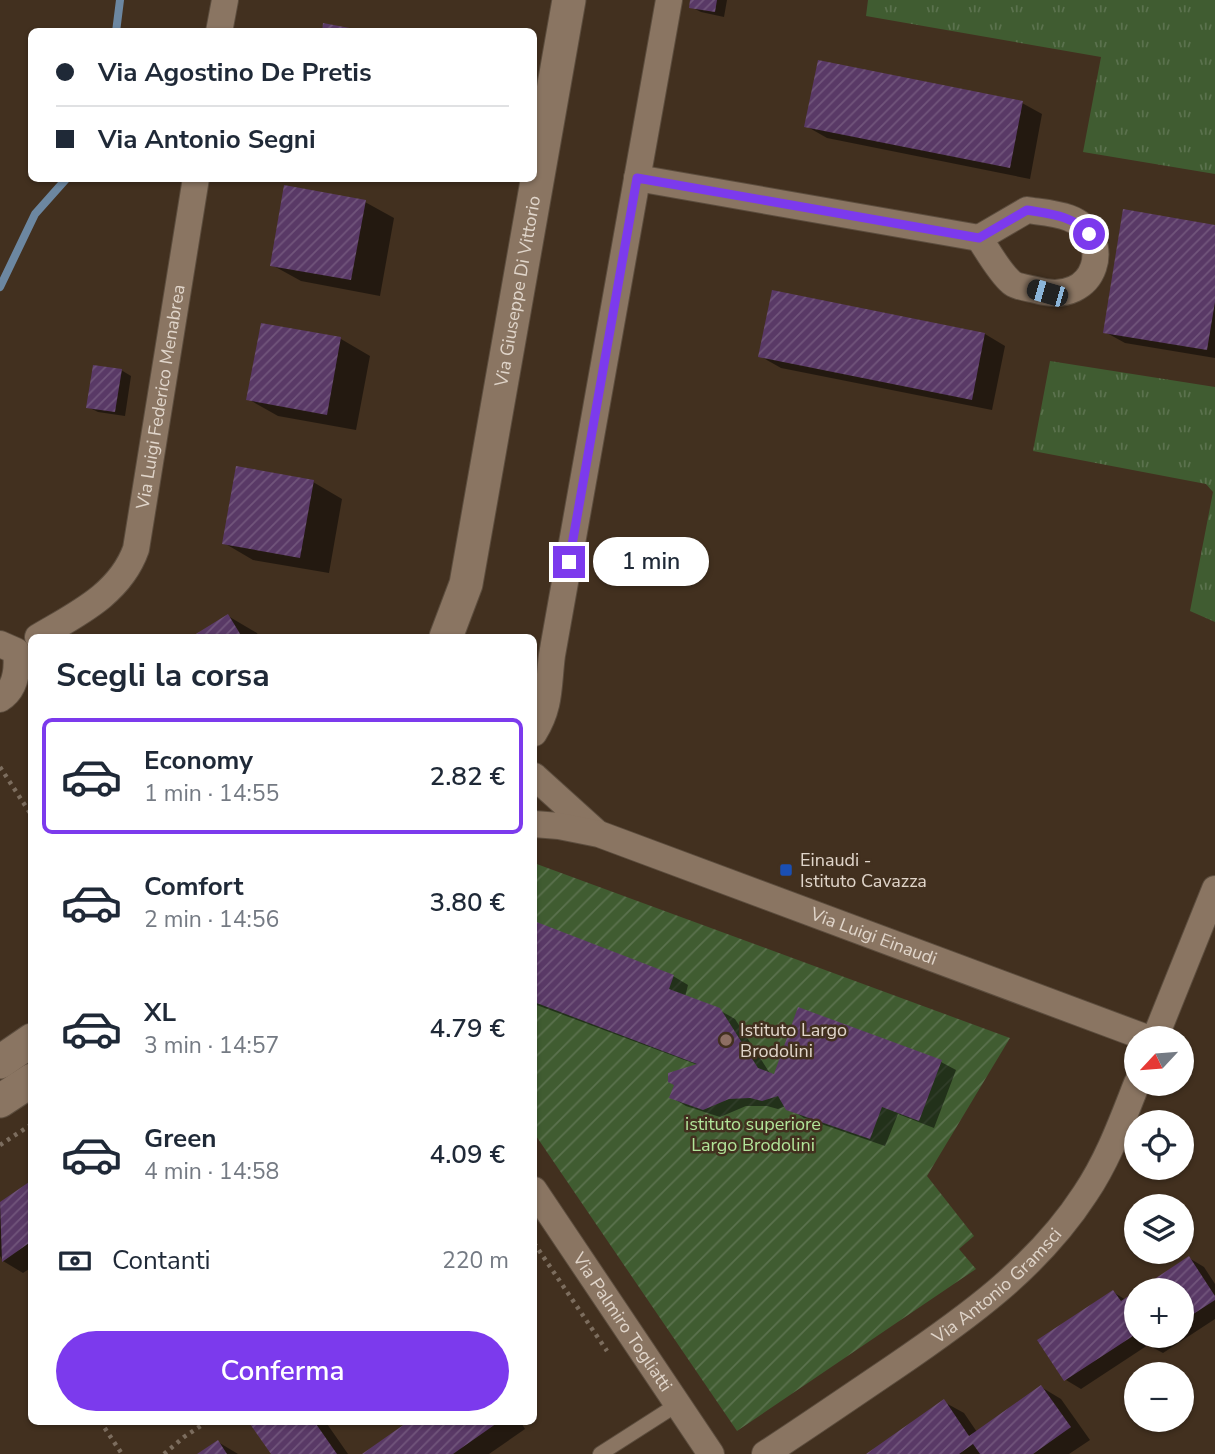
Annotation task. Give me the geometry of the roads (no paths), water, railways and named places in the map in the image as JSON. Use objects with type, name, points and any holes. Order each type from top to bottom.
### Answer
[{"type":"street","points":[[220,28],[225,0]]},
{"type":"street","name":"Via Giuseppe Di Vittorio","points":[[537,181],[569,0]]},
{"type":"street","points":[[537,728],[543,719],[550,694],[542,679],[669,0]]},
{"type":"street","points":[[637,178],[979,238]]},
{"type":"street","name":"Via Luigi Federico Menabrea","points":[[43,634],[96,602],[124,574],[136,548],[195,182]]},
{"type":"street","name":"Via Giuseppe Di Vittorio","points":[[447,634],[466,584],[537,182]]},
{"type":"street","name":"Via Giuseppe Di Vittorio","points":[[466,584],[469,634]]},
{"type":"street","points":[[0,699],[12,688],[18,666],[16,645]]},
{"type":"street","name":"Via Luigi Einaudi","points":[[537,779],[599,834]]},
{"type":"street","name":"Via Luigi Einaudi","points":[[537,824],[599,834],[1124,1029]]},
{"type":"street","points":[[1161,1026],[1215,889]]},
{"type":"street","points":[[0,1062],[28,1043]]},
{"type":"street","points":[[0,1101],[28,1083]]},
{"type":"street","name":"Via Antonio Gramsci","points":[[765,1454],[948,1330],[980,1306],[1032,1259],[1072,1214],[1100,1169],[1131,1096]]},
{"type":"street","name":"Via Palmiro Togliatti","points":[[537,1194],[711,1454]]},
{"type":"lane","points":[[600,1454],[678,1404]]},
{"type":"waterway","points":[[116,28],[120,0]]},
{"type":"waterway","points":[[0,287],[35,214],[63,182]]},
{"type":"place","name":"Einaudi - Istituto Cavazza","points":[[786,870]]},
{"type":"place","name":"Istituto Largo Brodolini","points":[[726,1040]]},
{"type":"park label","name":"istituto superiore Largo Brodolini","points":[[753,1134]]}]
